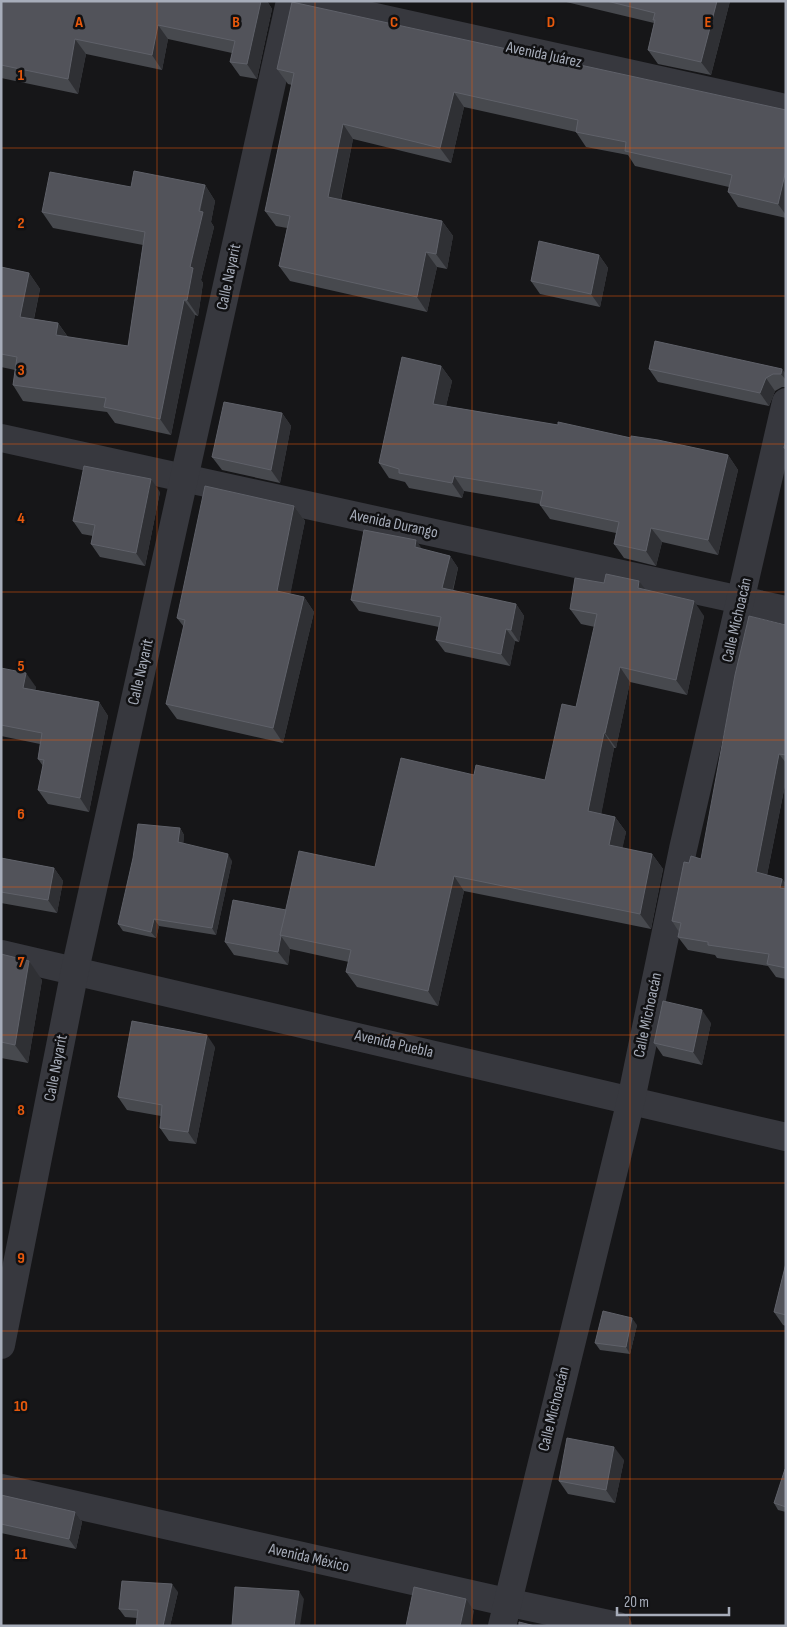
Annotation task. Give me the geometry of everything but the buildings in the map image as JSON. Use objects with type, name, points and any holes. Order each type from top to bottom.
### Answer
[{"type":"street","name":"Calle Nayarit","points":[[1,1345],[76,970],[290,1]]},
{"type":"street","name":"Avenida Juárez","points":[[303,1],[786,108]]},
{"type":"street","name":"Calle Michoacán","points":[[504,1614],[630,1100],[683,849],[742,600],[786,402]]},
{"type":"street","name":"Avenida Durango","points":[[1,438],[786,610]]},
{"type":"street","name":"Avenida Puebla","points":[[1,954],[786,1137]]},
{"type":"street","name":"Avenida México","points":[[1,1488],[504,1614],[618,1626]]}]
